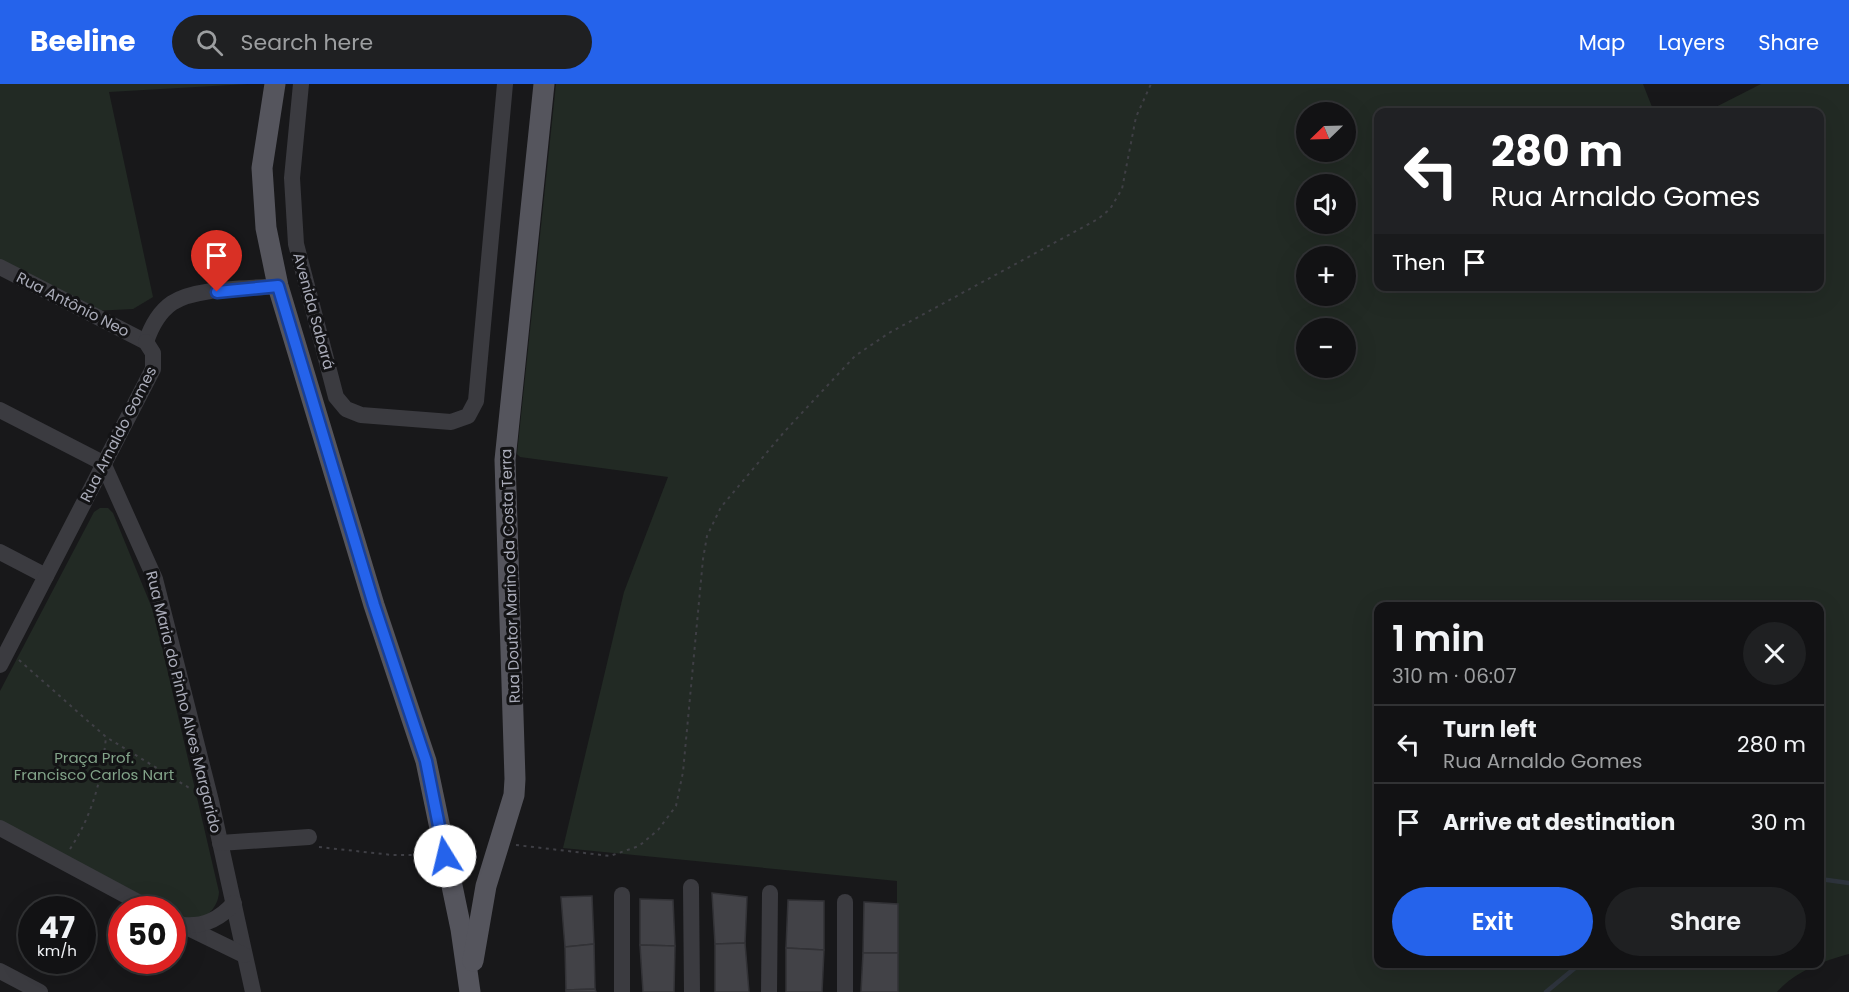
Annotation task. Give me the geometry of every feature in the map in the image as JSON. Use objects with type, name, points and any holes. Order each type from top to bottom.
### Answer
[{"type":"main road","points":[[275,84],[262,168],[262,188],[266,228],[278,286],[374,605],[426,761],[461,928],[473,961],[477,992]]},
{"type":"main road","name":"Rua Doutor Marino da Costa Terra","points":[[473,961],[486,886],[514,795],[516,766],[505,460],[544,84]]},
{"type":"main road","name":"Rua Doutor Marino da Costa Terra","points":[[461,928],[472,904],[486,886]]},
{"type":"main road","points":[[461,928],[465,975],[470,992]]},
{"type":"street","name":"Avenida Sabará","points":[[301,84],[292,178],[296,244],[336,397],[346,410],[361,415],[451,422],[468,416],[476,401],[505,84]]},
{"type":"street","name":"Rua Antônio Neo","points":[[0,267],[146,342]]},
{"type":"street","name":"Rua Arnaldo Gomes","points":[[0,665],[153,369],[153,353],[146,342],[157,318],[172,303],[194,294],[278,286]]},
{"type":"street","points":[[0,410],[103,463]]},
{"type":"street","name":"Rua Maria do Pinho Alves Margarido","points":[[103,463],[155,579],[211,801],[253,992]]},
{"type":"street","points":[[0,552],[46,576]]},
{"type":"street","points":[[0,828],[127,896]]},
{"type":"street","points":[[220,843],[309,837]]},
{"type":"street","points":[[691,887],[692,992]]},
{"type":"street","points":[[769,992],[770,893]]},
{"type":"street","points":[[622,895],[622,992]]},
{"type":"street","points":[[845,902],[845,992]]},
{"type":"street","points":[[186,924],[198,925],[214,920],[234,903]]},
{"type":"street","points":[[186,927],[244,955]]},
{"type":"street","points":[[0,971],[39,992]]},
{"type":"path","points":[[499,843],[610,856],[639,846],[658,830],[676,806],[683,771],[703,559],[707,536],[721,507],[785,431],[855,356],[889,333],[1098,219],[1110,209],[1122,189],[1136,117],[1151,84]]},
{"type":"path","points":[[8,650],[106,737],[211,801]]},
{"type":"path","points":[[62,861],[80,833],[94,803],[103,770],[106,737]]},
{"type":"path","points":[[309,837],[320,848],[392,855],[445,856]]},
{"type":"green space","points":[[0,84],[248,84],[109,92],[153,297],[133,309],[93,311],[0,263]]},
{"type":"green space","points":[[556,84],[1643,84],[1652,108],[1374,108],[1374,291],[1824,291],[1824,108],[1714,108],[1761,84],[1849,84],[1849,954],[1824,962],[1824,602],[1374,602],[1374,968],[1810,968],[1793,978],[1777,992],[897,992],[897,881],[563,848],[624,592],[668,477],[520,457],[517,454]]},
{"type":"green space","name":"Praça Prof. Francisco Carlos Nart","points":[[100,508],[108,508],[113,513],[154,613],[219,892],[212,910],[197,919],[186,918],[186,896],[143,896],[0,822],[0,691],[94,512]]},
{"type":"building","points":[[712,893],[747,897],[745,943],[715,944]]},
{"type":"building","points":[[592,896],[594,944],[565,947],[561,897]]},
{"type":"building","points":[[640,899],[673,900],[675,946],[640,945]]},
{"type":"building","points":[[788,900],[824,901],[824,950],[786,948]]},
{"type":"building","points":[[864,902],[898,904],[898,953],[863,953]]},
{"type":"building","points":[[745,943],[749,992],[715,992],[715,944]]},
{"type":"building","points":[[594,944],[595,989],[566,990],[565,947]]},
{"type":"building","points":[[640,945],[675,946],[674,992],[643,992]]},
{"type":"building","points":[[786,948],[824,950],[822,992],[786,992]]},
{"type":"building","points":[[863,953],[898,953],[898,992],[861,992]]},
{"type":"building","points":[[595,989],[596,992],[566,992],[566,990]]},
{"type":"waterway","points":[[1824,880],[1849,883]]},
{"type":"waterway","points":[[1546,992],[1575,968]]},
{"type":"route","points":[[217,292],[278,286],[374,605],[426,761],[445,856]]}]
